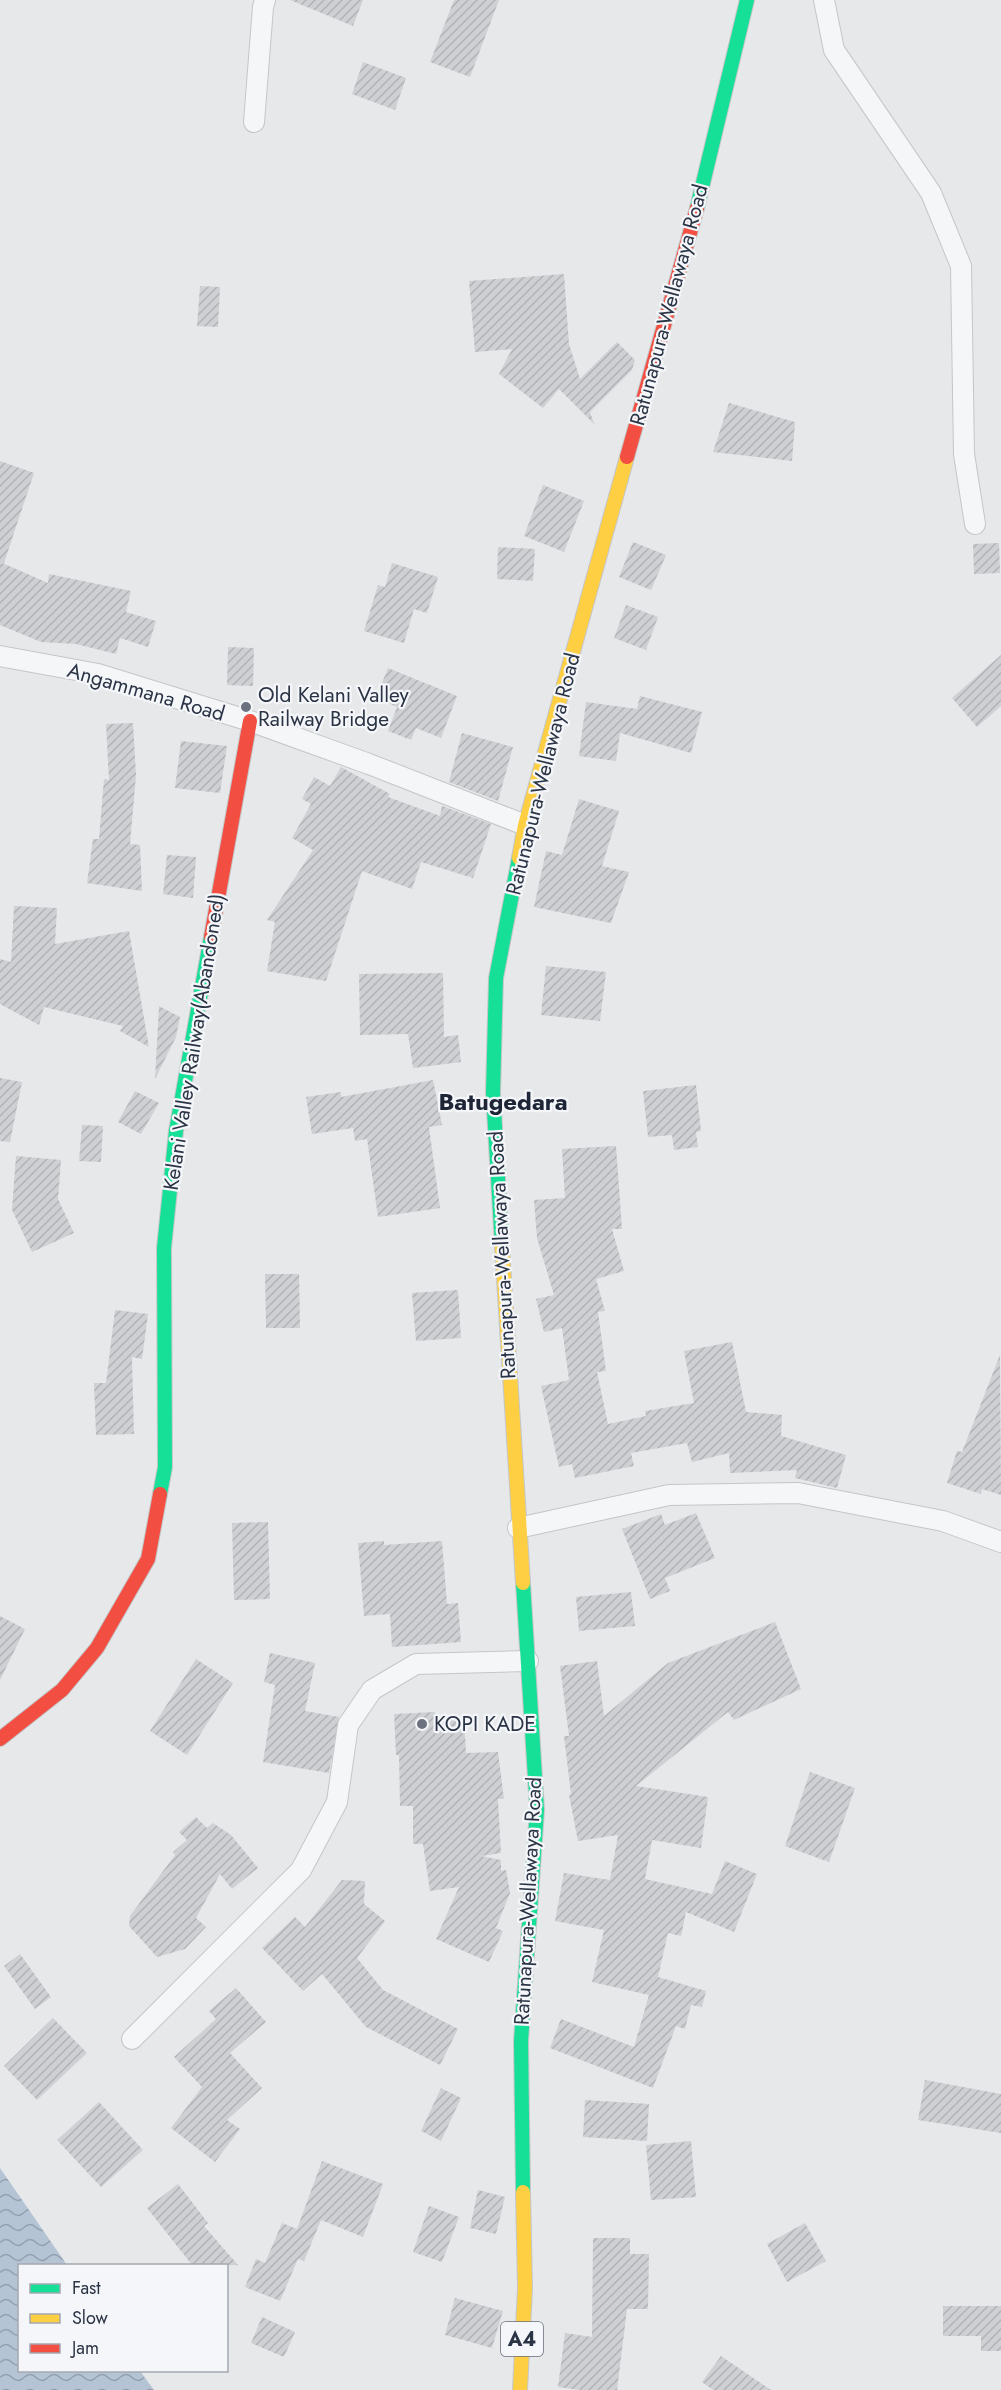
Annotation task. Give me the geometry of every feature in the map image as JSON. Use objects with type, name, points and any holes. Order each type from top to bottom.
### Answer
[{"type":"main road","name":"Ratunapura-Wellawaya Road","points":[[520,2390],[525,2288],[521,2041],[537,1810],[493,1093],[496,978],[525,825],[704,181],[747,0]]},
{"type":"main road","name":"Kelani Valley Railway(Abandoned)","points":[[0,1739],[62,1690],[97,1648],[148,1559],[165,1467],[164,1248],[176,1131],[250,721]]},
{"type":"street","points":[[254,122],[265,0]]},
{"type":"street","points":[[824,0],[834,50],[931,193],[962,266],[964,454],[975,524]]},
{"type":"street","name":"Angammana Road","points":[[0,656],[98,674],[250,721],[369,764],[525,825]]},
{"type":"street","points":[[518,1528],[669,1495],[798,1493],[943,1521],[1001,1542]]},
{"type":"street","points":[[132,2039],[301,1870],[337,1802],[348,1725],[372,1690],[416,1664],[528,1661]]},
{"type":"water","points":[[0,2168],[66,2264],[18,2264],[18,2372],[141,2372],[154,2390],[0,2390]]},
{"type":"building","points":[[290,0],[363,0],[353,26]]},
{"type":"building","points":[[454,0],[499,0],[470,77],[430,62]]},
{"type":"building","points":[[363,62],[406,78],[395,110],[352,94]]},
{"type":"building","points":[[564,274],[569,344],[580,379],[617,342],[635,360],[632,370],[590,412],[594,424],[559,389],[543,408],[499,374],[512,349],[475,352],[469,281]]},
{"type":"building","points":[[200,286],[220,287],[218,327],[197,326]]},
{"type":"building","points":[[729,403],[795,422],[792,461],[713,452]]},
{"type":"building","points":[[0,461],[34,473],[4,563],[0,562]]},
{"type":"building","points":[[543,485],[584,501],[564,552],[524,536]]},
{"type":"building","points":[[633,542],[666,555],[651,590],[619,577]]},
{"type":"building","points":[[999,543],[1000,573],[974,574],[973,544]]},
{"type":"building","points":[[498,547],[535,549],[533,581],[497,579]]},
{"type":"building","points":[[0,562],[48,583],[49,574],[131,591],[126,612],[156,621],[148,647],[120,638],[116,654],[76,644],[41,642],[0,625]]},
{"type":"building","points":[[392,563],[438,577],[427,613],[414,609],[404,643],[364,631],[378,585],[385,587]]},
{"type":"building","points":[[626,605],[658,617],[646,650],[614,638]]},
{"type":"building","points":[[228,647],[254,648],[253,686],[227,685]]},
{"type":"building","points":[[1001,655],[1001,706],[977,727],[952,698]]},
{"type":"building","points":[[388,668],[457,696],[441,738],[416,728],[411,740],[388,731],[397,707],[376,698]]},
{"type":"building","points":[[640,696],[702,712],[691,753],[620,733],[616,761],[579,756],[586,702],[637,709]]},
{"type":"building","points":[[133,723],[136,775],[130,844],[140,845],[142,891],[87,883],[93,839],[99,839],[104,779],[109,780],[106,724]]},
{"type":"building","points":[[462,733],[513,747],[498,801],[449,782]]},
{"type":"building","points":[[181,741],[227,746],[220,793],[175,788]]},
{"type":"building","points":[[341,767],[390,794],[388,797],[440,816],[442,806],[491,824],[473,878],[421,862],[412,889],[362,871],[326,981],[267,971],[275,922],[267,920],[313,850],[292,838],[311,804],[302,799],[314,777],[330,786]]},
{"type":"building","points":[[579,799],[619,811],[602,866],[629,872],[611,923],[534,907],[546,851],[562,855]]},
{"type":"building","points":[[167,855],[196,857],[193,898],[163,894]]},
{"type":"building","points":[[14,906],[57,908],[55,944],[129,931],[149,1047],[120,1031],[123,1026],[44,1007],[39,1025],[0,1004],[0,959],[11,962]]},
{"type":"building","points":[[546,966],[606,972],[600,1021],[541,1015]]},
{"type":"building","points":[[443,973],[444,1037],[458,1035],[461,1062],[413,1068],[408,1034],[360,1035],[359,974]]},
{"type":"building","points":[[159,1006],[180,1017],[176,1037],[155,1079]]},
{"type":"building","points":[[0,1078],[22,1082],[10,1142],[0,1141]]},
{"type":"building","points":[[433,1080],[442,1125],[429,1127],[440,1208],[378,1217],[367,1139],[355,1141],[353,1128],[312,1134],[306,1097],[341,1092],[341,1097]]},
{"type":"building","points":[[696,1085],[701,1131],[696,1132],[698,1147],[674,1150],[672,1135],[648,1137],[643,1091]]},
{"type":"building","points":[[135,1091],[159,1103],[141,1134],[118,1122]]},
{"type":"building","points":[[82,1125],[103,1126],[101,1162],[79,1161]]},
{"type":"building","points":[[616,1146],[622,1229],[612,1229],[624,1271],[596,1279],[605,1311],[598,1312],[606,1371],[597,1372],[608,1424],[646,1416],[645,1411],[694,1403],[684,1351],[732,1342],[746,1412],[782,1415],[781,1436],[846,1455],[837,1488],[795,1478],[797,1470],[730,1473],[729,1453],[692,1462],[687,1443],[631,1453],[634,1466],[575,1478],[572,1464],[559,1467],[541,1386],[569,1380],[562,1328],[544,1332],[536,1299],[554,1295],[537,1238],[534,1200],[565,1198],[562,1149]]},
{"type":"building","points":[[16,1156],[61,1160],[58,1199],[74,1233],[32,1252],[12,1210]]},
{"type":"building","points":[[265,1274],[299,1274],[300,1328],[266,1328]]},
{"type":"building","points":[[458,1290],[461,1338],[416,1341],[412,1293]]},
{"type":"building","points":[[115,1310],[148,1314],[142,1359],[132,1357],[134,1434],[96,1435],[94,1383],[106,1383]]},
{"type":"building","points":[[1000,1355],[1001,1495],[982,1489],[981,1494],[947,1483],[957,1451],[962,1452]]},
{"type":"building","points":[[696,1513],[715,1558],[665,1578],[670,1591],[650,1599],[622,1529],[661,1514],[665,1525]]},
{"type":"building","points":[[268,1522],[270,1599],[234,1600],[232,1523]]},
{"type":"building","points":[[384,1541],[384,1545],[442,1541],[447,1604],[458,1603],[461,1642],[392,1647],[390,1614],[364,1616],[358,1543]]},
{"type":"building","points":[[631,1592],[635,1626],[579,1631],[576,1597]]},
{"type":"building","points":[[0,1616],[25,1629],[0,1680]]},
{"type":"building","points":[[775,1622],[801,1689],[734,1720],[728,1712],[636,1786],[708,1797],[701,1848],[652,1840],[645,1879],[712,1894],[725,1861],[757,1874],[734,1932],[686,1912],[681,1936],[668,1933],[658,1977],[706,1991],[702,2007],[691,2005],[685,2029],[676,2026],[653,2088],[550,2048],[561,2019],[634,2047],[649,1995],[592,1982],[604,1930],[555,1921],[564,1873],[610,1880],[618,1835],[578,1841],[569,1795],[571,1794],[564,1736],[569,1736],[560,1666],[597,1661],[604,1716],[668,1663]]},
{"type":"building","points":[[270,1653],[315,1663],[305,1711],[339,1717],[329,1773],[263,1762],[275,1685],[264,1682]]},
{"type":"building","points":[[196,1659],[233,1683],[187,1755],[150,1731]]},
{"type":"building","points":[[435,1712],[436,1721],[464,1719],[466,1753],[498,1752],[504,1799],[498,1799],[501,1853],[481,1856],[501,1860],[501,1871],[506,1870],[510,1893],[496,1928],[503,1931],[489,1962],[436,1939],[459,1887],[430,1891],[423,1844],[413,1844],[413,1806],[400,1806],[399,1755],[396,1755],[394,1714]]},
{"type":"building","points":[[810,1772],[855,1788],[829,1862],[785,1846]]},
{"type":"building","points":[[196,1817],[207,1828],[213,1823],[231,1835],[258,1868],[232,1889],[220,1874],[196,1918],[206,1927],[185,1949],[157,1957],[129,1926],[130,1916],[175,1855],[173,1852],[187,1840],[179,1832]]},
{"type":"building","points":[[342,1880],[365,1881],[364,1904],[385,1921],[357,1958],[383,1990],[458,2029],[440,2065],[366,2027],[322,1974],[303,1991],[262,1948],[295,1917],[305,1927]]},
{"type":"building","points":[[20,1954],[51,1997],[35,2009],[4,1966]]},
{"type":"building","points":[[236,1988],[266,2022],[230,2053],[262,2088],[227,2120],[240,2129],[215,2162],[171,2128],[202,2087],[174,2057],[216,2019],[209,2011]]},
{"type":"building","points":[[53,2018],[87,2053],[37,2100],[4,2066]]},
{"type":"building","points":[[925,2080],[1001,2094],[1001,2133],[918,2120]]},
{"type":"building","points":[[441,2088],[461,2098],[441,2141],[421,2131]]},
{"type":"building","points":[[585,2100],[649,2104],[647,2141],[583,2137]]},
{"type":"building","points":[[99,2102],[143,2150],[101,2187],[57,2140]]},
{"type":"building","points":[[691,2141],[696,2197],[651,2200],[646,2145]]},
{"type":"building","points":[[322,2161],[383,2184],[363,2237],[321,2220],[304,2261],[298,2259],[280,2301],[245,2287],[256,2259],[265,2263],[282,2223],[297,2229]]},
{"type":"building","points":[[178,2184],[208,2223],[204,2226],[238,2265],[191,2264],[147,2208]]},
{"type":"building","points":[[478,2190],[505,2197],[496,2234],[470,2228]]},
{"type":"building","points":[[429,2206],[459,2217],[442,2262],[413,2252]]},
{"type":"building","points":[[805,2223],[826,2261],[787,2282],[767,2244]]},
{"type":"building","points":[[593,2238],[630,2238],[630,2254],[649,2254],[648,2309],[627,2309],[617,2390],[580,2390],[558,2387],[565,2333],[592,2337]]},
{"type":"building","points":[[455,2298],[503,2311],[492,2348],[445,2335]]},
{"type":"building","points":[[943,2306],[1001,2306],[1001,2351],[981,2351],[981,2336],[943,2336]]},
{"type":"building","points":[[262,2317],[295,2332],[284,2357],[251,2343]]},
{"type":"building","points":[[721,2356],[771,2390],[713,2390],[702,2382]]},
{"type":"traffic: fast","points":[[697,208],[747,0]]},
{"type":"traffic: fast","points":[[502,1246],[493,1093],[496,978],[519,858]]},
{"type":"traffic: fast","points":[[160,1494],[165,1467],[164,1248],[176,1131],[211,937]]},
{"type":"traffic: fast","points":[[523,1583],[537,1810],[521,2041],[523,2192]]},
{"type":"traffic: slow","points":[[519,858],[525,825],[627,457]]},
{"type":"traffic: slow","points":[[502,1246],[523,1583]]},
{"type":"traffic: slow","points":[[520,2390],[525,2288],[523,2192]]},
{"type":"traffic: jam","points":[[627,457],[697,208]]},
{"type":"traffic: jam","points":[[211,937],[250,721]]},
{"type":"traffic: jam","points":[[0,1739],[62,1690],[97,1648],[148,1559],[160,1494]]},
{"type":"place","name":"Old Kelani Valley Railway Bridge","points":[[246,707]]},
{"type":"place","name":"KOPI KADE","points":[[422,1724]]},
{"type":"district","name":"Batugedara","points":[[503,1102]]}]
